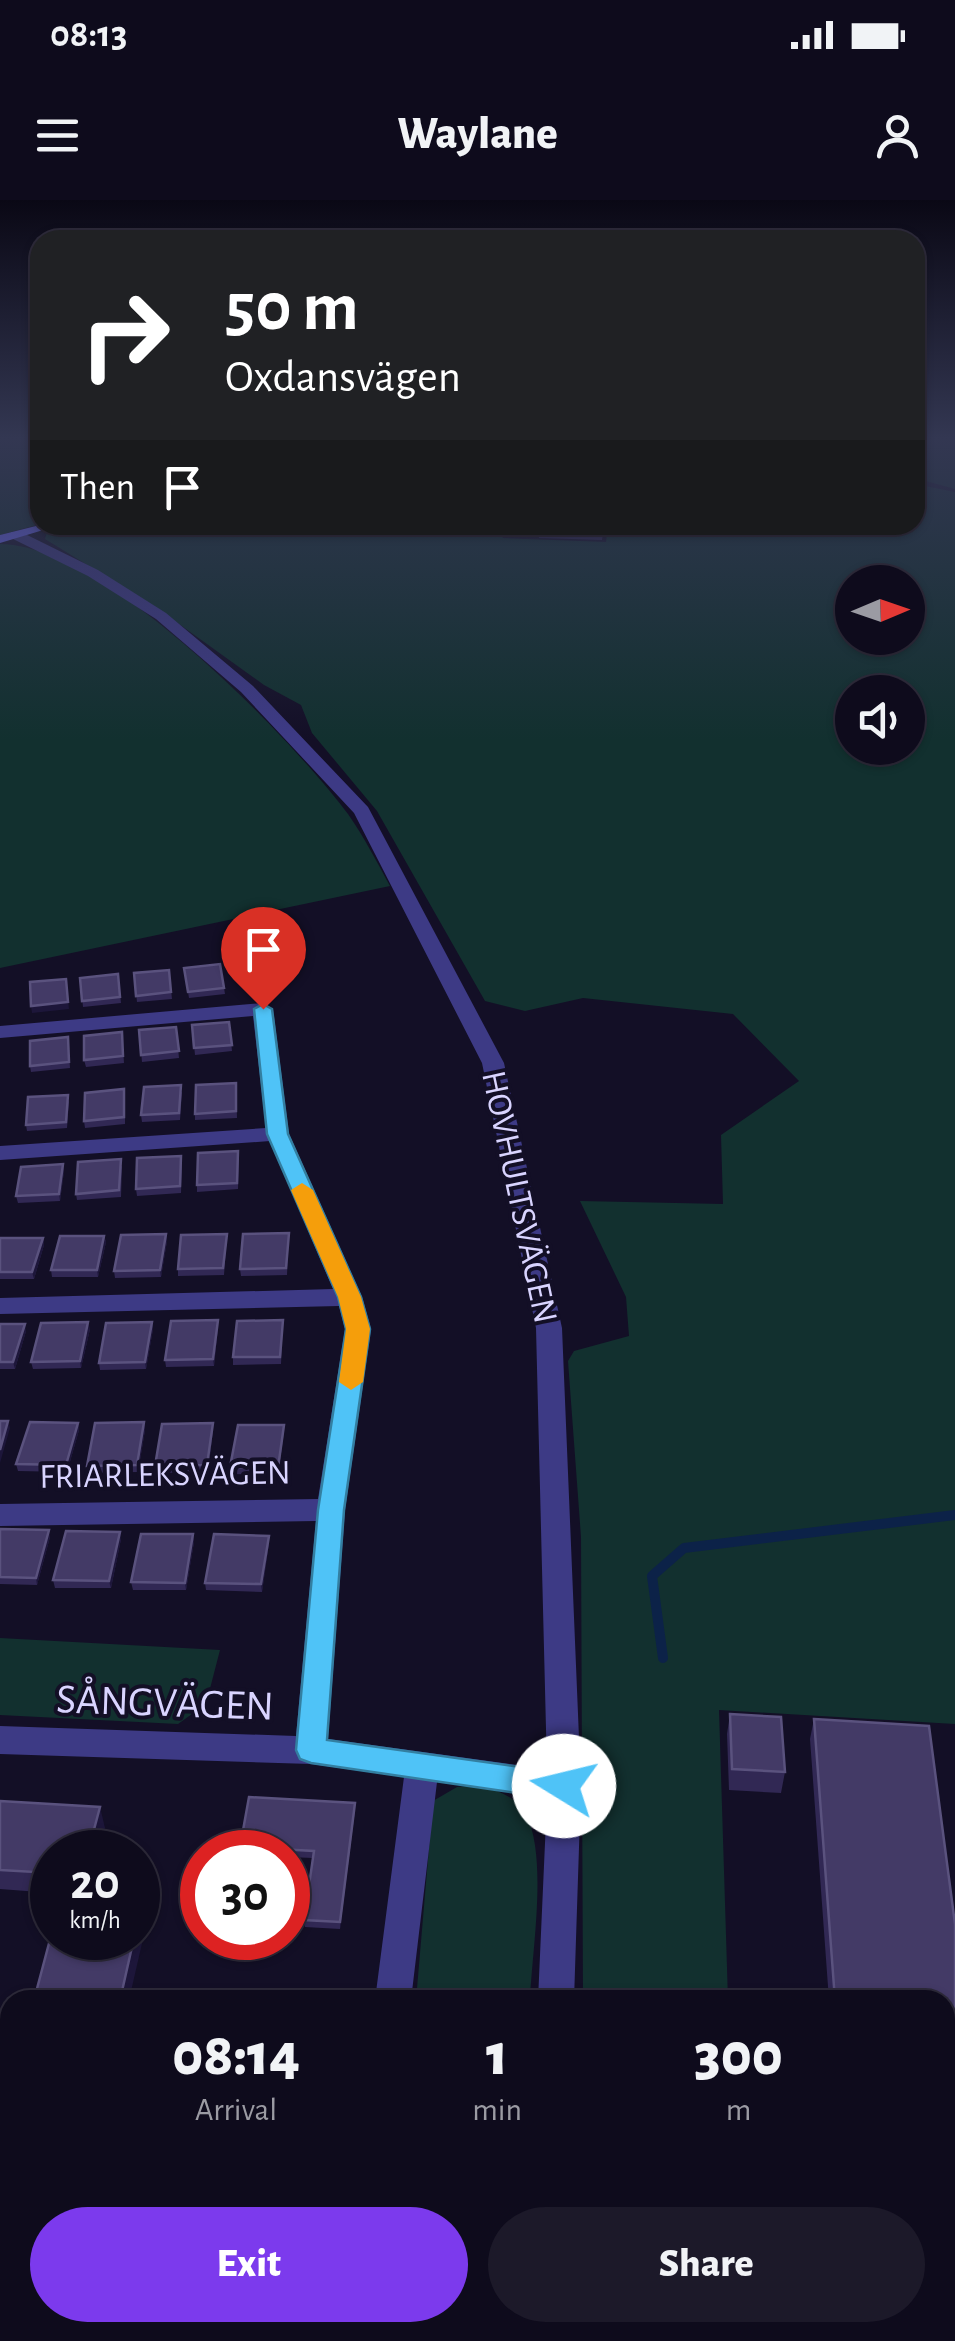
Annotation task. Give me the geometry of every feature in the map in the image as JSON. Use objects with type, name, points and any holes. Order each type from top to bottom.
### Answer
[{"type":"street","name":"HOVHULTSVÄGEN","points":[[15,540],[93,573],[161,616],[247,688],[362,811],[492,1063],[550,1328],[564,1786],[556,1990]]},
{"type":"street","points":[[0,1032],[263,1009],[278,1134],[349,1297],[358,1329],[331,1510],[311,1750]]},
{"type":"street","points":[[0,1153],[278,1134]]},
{"type":"street","points":[[0,1306],[349,1297]]},
{"type":"street","name":"FRIARLEKSVÄGEN","points":[[0,1515],[331,1510]]},
{"type":"street","name":"SÅNGVÄGEN","points":[[0,1740],[311,1750],[564,1786]]},
{"type":"street","points":[[394,1990],[422,1765]]},
{"type":"green space","points":[[46,540],[955,540],[955,1724],[719,1710],[728,1990],[583,1990],[581,1537],[568,1361],[574,1351],[629,1336],[626,1297],[580,1201],[723,1204],[721,1135],[799,1081],[733,1014],[583,998],[525,1011],[485,1001],[377,811],[312,733],[301,705],[264,685],[154,606]]},
{"type":"green space","points":[[0,544],[42,552],[89,575],[140,608],[190,649],[239,693],[320,779],[354,823],[390,886],[0,968]]},
{"type":"green space","points":[[0,1638],[220,1650],[206,1704],[178,1724],[0,1715]]},
{"type":"green space","points":[[481,1785],[507,1795],[526,1814],[533,1833],[537,1879],[531,1990],[417,1990],[433,1801],[457,1787]]},
{"type":"building","points":[[220,964],[224,988],[188,992],[184,968]]},
{"type":"building","points":[[169,970],[171,992],[136,996],[134,973]]},
{"type":"building","points":[[118,974],[120,997],[82,1001],[80,978]]},
{"type":"building","points":[[66,979],[68,1002],[31,1006],[30,982]]},
{"type":"building","points":[[229,1022],[232,1045],[194,1048],[192,1025]]},
{"type":"building","points":[[176,1027],[179,1051],[141,1055],[139,1030]]},
{"type":"building","points":[[122,1032],[123,1056],[84,1060],[84,1036]]},
{"type":"building","points":[[68,1037],[69,1062],[30,1066],[30,1041]]},
{"type":"building","points":[[236,1083],[236,1111],[195,1114],[196,1085]]},
{"type":"building","points":[[181,1085],[179,1113],[141,1115],[144,1087]]},
{"type":"building","points":[[124,1089],[124,1117],[84,1121],[85,1093]]},
{"type":"building","points":[[68,1095],[66,1122],[26,1125],[28,1097]]},
{"type":"building","points":[[238,1151],[237,1183],[197,1185],[198,1153]]},
{"type":"building","points":[[181,1156],[180,1186],[136,1189],[137,1158]]},
{"type":"building","points":[[121,1159],[119,1190],[76,1194],[78,1162]]},
{"type":"building","points":[[63,1164],[59,1194],[16,1196],[21,1167]]},
{"type":"building","points":[[289,1233],[286,1268],[240,1269],[243,1234]]},
{"type":"building","points":[[166,1234],[160,1270],[114,1271],[121,1235]]},
{"type":"building","points":[[227,1234],[223,1268],[178,1269],[181,1235]]},
{"type":"building","points":[[60,1236],[104,1236],[97,1270],[51,1270]]},
{"type":"building","points":[[0,1238],[43,1238],[32,1272],[0,1272]]},
{"type":"building","points":[[218,1320],[213,1359],[165,1360],[171,1321]]},
{"type":"building","points":[[283,1320],[280,1357],[233,1357],[237,1321]]},
{"type":"building","points":[[88,1322],[80,1361],[31,1362],[41,1323]]},
{"type":"building","points":[[152,1322],[145,1362],[99,1363],[106,1323]]},
{"type":"building","points":[[0,1324],[25,1324],[13,1362],[0,1362]]},
{"type":"building","points":[[0,1421],[8,1421],[0,1450]]},
{"type":"building","points":[[30,1422],[78,1423],[66,1465],[16,1464]]},
{"type":"building","points":[[144,1422],[137,1465],[87,1466],[95,1423]]},
{"type":"building","points":[[213,1423],[207,1465],[155,1466],[162,1424]]},
{"type":"building","points":[[238,1425],[284,1425],[278,1468],[230,1467]]},
{"type":"building","points":[[0,1529],[49,1530],[36,1578],[0,1577]]},
{"type":"building","points":[[66,1531],[120,1532],[109,1581],[53,1580]]},
{"type":"building","points":[[141,1534],[193,1534],[185,1583],[131,1582]]},
{"type":"building","points":[[214,1534],[269,1536],[261,1584],[205,1583]]},
{"type":"building","points":[[730,1714],[781,1717],[785,1772],[732,1769]]},
{"type":"building","points":[[814,1719],[929,1726],[955,1924],[955,1990],[834,1990]]},
{"type":"building","points":[[249,1797],[355,1803],[340,1922],[310,1920],[314,1851],[310,1851],[310,1830],[243,1830]]},
{"type":"building","points":[[0,1801],[100,1807],[94,1830],[30,1830],[30,1872],[0,1870]]},
{"type":"building","points":[[45,1960],[129,1960],[122,1990],[37,1990]]},
{"type":"waterway","points":[[663,1658],[652,1576],[684,1548],[955,1515]]},
{"type":"slow traffic","points":[[302,1190],[349,1297],[358,1329],[351,1382]]},
{"type":"route","points":[[263,1009],[278,1134],[349,1297],[358,1329],[339,1479],[331,1510],[311,1750],[564,1786]]}]
